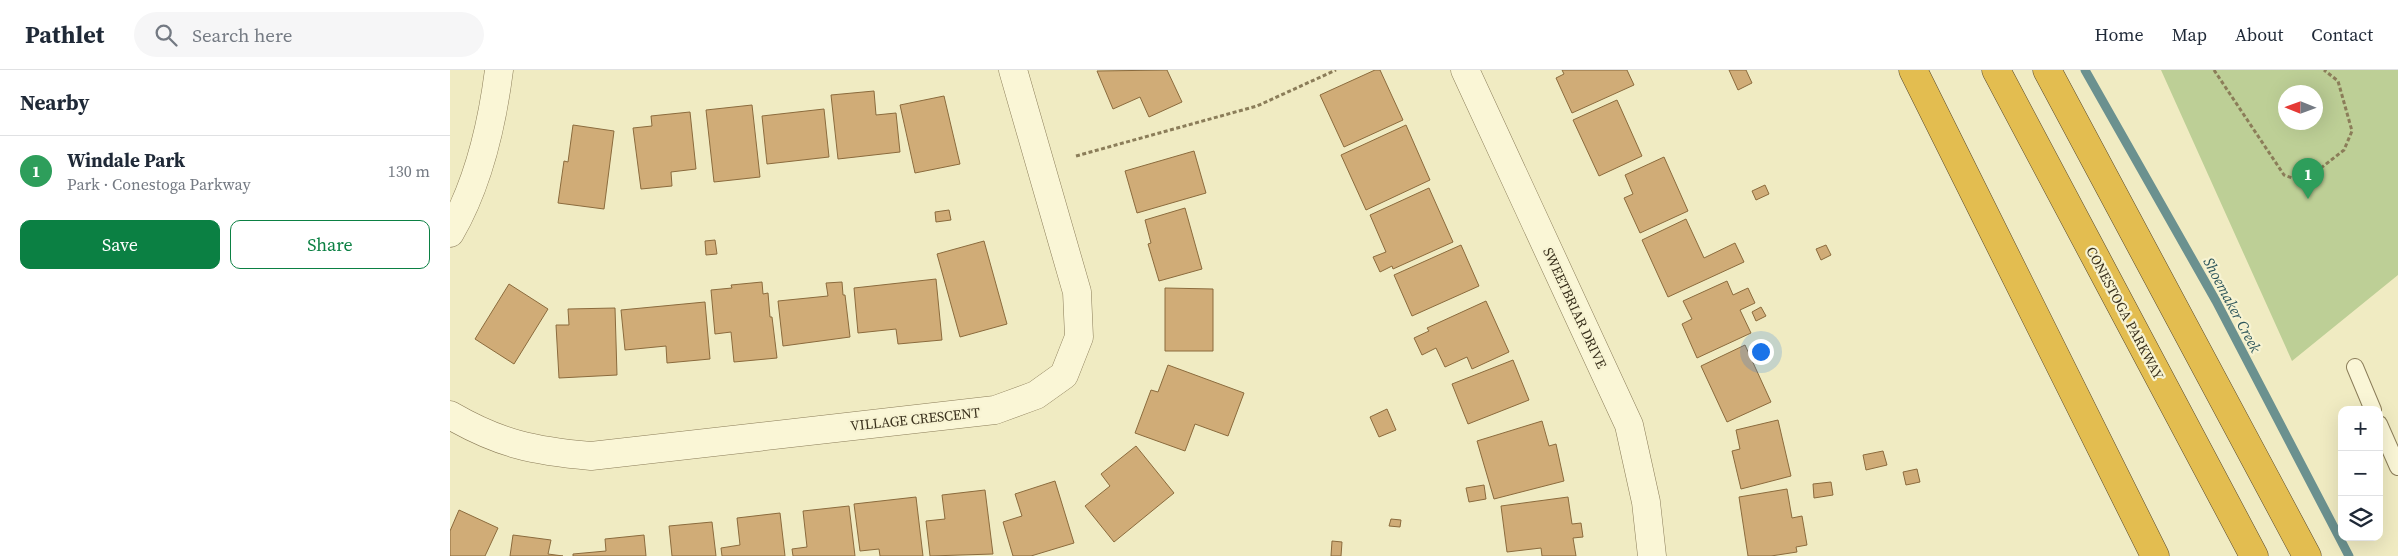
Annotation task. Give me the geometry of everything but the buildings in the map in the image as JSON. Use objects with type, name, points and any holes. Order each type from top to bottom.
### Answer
[{"type":"highway","points":[[1913,70],[2155,556]]},
{"type":"highway","name":"CONESTOGA PARKWAY","points":[[1996,70],[2254,556]]},
{"type":"highway","points":[[2047,70],[2307,556]]},
{"type":"street","points":[[450,233],[461,215],[481,157],[495,101],[499,70]]},
{"type":"street","name":"VILLAGE CRESCENT","points":[[450,415],[496,439],[546,452],[590,456],[995,410],[1036,395],[1064,375],[1079,337],[1077,292],[1013,70]]},
{"type":"street","name":"SWEETBRIAR DRIVE","points":[[1465,70],[1629,425],[1646,502],[1652,556]]},
{"type":"lane","points":[[2355,367],[2371,406]]},
{"type":"lane","points":[[2383,433],[2397,463]]},
{"type":"path","points":[[1076,156],[1257,106],[1336,70]]},
{"type":"path","points":[[2214,70],[2284,175],[2303,182],[2344,150],[2352,131],[2338,81],[2324,70]]},
{"type":"green space","points":[[2161,70],[2398,70],[2398,275],[2292,361]]},
{"type":"waterway","name":"Shoemaker Creek","points":[[2085,70],[2216,301],[2349,556]]},
{"type":"place","name":"Windale Park","points":[[2308,199]]}]
